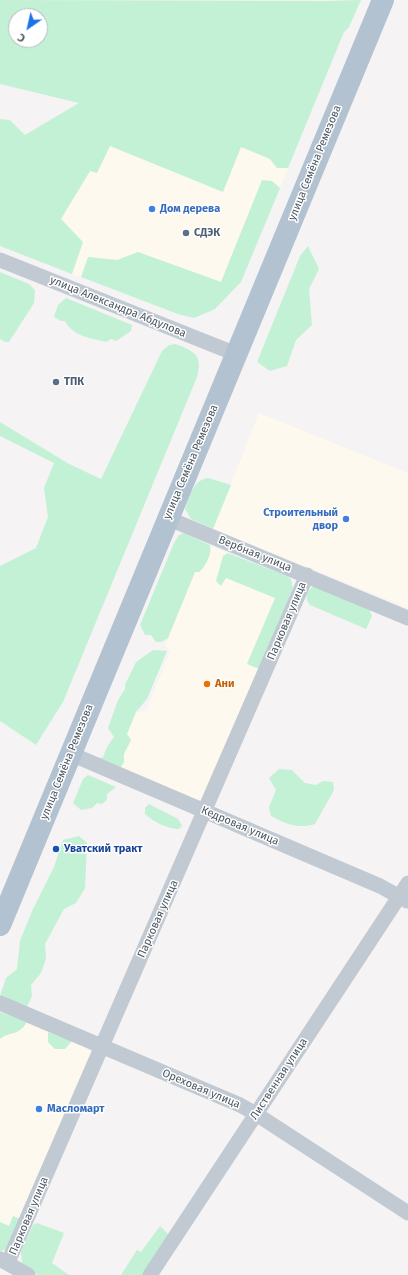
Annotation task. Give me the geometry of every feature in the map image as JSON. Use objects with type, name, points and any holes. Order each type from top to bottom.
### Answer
[{"type":"main road","name":"улица Семёна Ремезова","points":[[0,925],[167,518],[383,0]]},
{"type":"street","name":"улица Александра Абдулова","points":[[0,260],[236,354]]},
{"type":"street","name":"Вербная улица","points":[[167,518],[408,618]]},
{"type":"street","name":"Парковая улица","points":[[4,1260],[102,1046],[307,575]]},
{"type":"street","name":"Кедровая улица","points":[[71,754],[380,886],[404,899]]},
{"type":"street","name":"Лиственная улица","points":[[150,1275],[256,1114],[404,899],[408,884]]},
{"type":"street","name":"Ореховая улица","points":[[0,1003],[256,1114],[408,1214]]},
{"type":"street","points":[[4,1260],[28,1275]]},
{"type":"shaded area","points":[[131,97],[270,159],[277,168],[288,168],[280,188],[272,181],[262,180],[221,282],[138,252],[117,260],[89,257],[81,277],[72,274],[82,242],[61,219],[90,171],[97,173]]},
{"type":"shaded area","points":[[259,413],[408,473],[408,608],[213,529]]},
{"type":"shaded area","points":[[210,546],[287,576],[291,579],[293,588],[204,798],[195,800],[119,770],[124,762],[124,754],[131,740],[127,734],[136,712],[146,711],[170,652],[165,645],[195,572],[199,572],[204,568],[211,551]]},
{"type":"shaded area","points":[[0,1012],[90,1049],[91,1054],[20,1219],[0,1252]]},
{"type":"green space","points":[[0,0],[361,0],[349,27],[344,32],[288,168],[277,168],[270,159],[241,147],[223,192],[110,146],[97,173],[90,171],[61,219],[83,242],[72,274],[0,246],[0,119],[10,120],[25,135],[79,103],[0,84]]},
{"type":"green space","points":[[262,180],[272,181],[280,188],[241,282],[215,309],[194,318],[178,314],[81,277],[88,257],[117,260],[138,252],[221,282]]},
{"type":"green space","points":[[308,246],[319,269],[309,289],[312,325],[296,340],[287,366],[270,371],[257,362],[300,256]]},
{"type":"green space","points":[[0,272],[29,284],[35,290],[34,303],[9,342],[0,339]]},
{"type":"green space","points":[[66,298],[132,325],[131,331],[116,341],[111,339],[106,342],[82,336],[68,326],[65,321],[61,321],[54,317],[58,305]]},
{"type":"green space","points":[[175,344],[188,349],[196,355],[199,364],[197,377],[63,702],[36,745],[0,721],[0,566],[36,548],[48,517],[44,488],[54,463],[0,436],[0,422],[69,464],[101,479],[162,351],[169,345]]},
{"type":"green space","points":[[208,478],[231,485],[213,529],[191,519],[185,509],[195,485],[203,479]]},
{"type":"green space","points":[[184,533],[210,545],[209,556],[202,569],[199,572],[195,572],[168,638],[161,642],[156,642],[151,635],[145,635],[140,625],[174,543],[179,535]]},
{"type":"green space","points":[[228,553],[287,576],[291,579],[293,588],[259,669],[247,664],[275,598],[226,578],[221,586],[216,581],[223,556]]},
{"type":"green space","points":[[314,586],[369,609],[372,616],[366,629],[310,605],[307,600],[307,595],[309,590]]},
{"type":"green space","points":[[153,650],[167,651],[147,699],[136,712],[127,734],[131,740],[124,754],[124,762],[119,770],[95,760],[103,757],[107,747],[114,737],[108,728],[118,700],[125,689],[125,685],[136,662]]},
{"type":"green space","points":[[279,769],[292,770],[305,783],[316,785],[323,781],[333,782],[334,790],[315,824],[297,826],[271,816],[269,807],[276,790],[269,778]]},
{"type":"green space","points":[[88,775],[116,787],[107,794],[107,800],[102,804],[97,803],[92,808],[81,810],[73,803],[83,779]]},
{"type":"green space","points":[[149,804],[178,819],[182,826],[179,829],[170,828],[152,820],[145,814],[145,808]]},
{"type":"green space","points":[[79,836],[87,843],[85,888],[76,903],[64,909],[45,944],[46,959],[41,973],[31,985],[32,996],[27,1007],[0,996],[6,978],[17,969],[20,941],[33,909],[54,867],[63,840]]},
{"type":"green space","points":[[0,1012],[27,1022],[24,1027],[17,1032],[0,1039]]},
{"type":"green space","points":[[48,1032],[72,1041],[65,1049],[55,1049],[48,1042]]},
{"type":"green space","points":[[13,1216],[20,1219],[7,1248],[0,1252],[0,1222],[9,1226]]},
{"type":"green space","points":[[37,1223],[64,1233],[52,1263],[69,1275],[38,1275],[22,1263],[21,1251],[33,1225]]},
{"type":"green space","points":[[160,1226],[169,1235],[144,1275],[121,1275],[137,1250],[141,1252]]},
{"type":"place","name":"Дом дерева","points":[[152,209]]},
{"type":"place","name":"СДЭК","points":[[186,233]]},
{"type":"place","name":"ТПК","points":[[56,382]]},
{"type":"place","name":"Строительный двор","points":[[346,519]]},
{"type":"place","name":"Ани","points":[[207,684]]},
{"type":"place","name":"Уватский тракт","points":[[56,849]]},
{"type":"place","name":"Масломарт","points":[[39,1109]]}]
